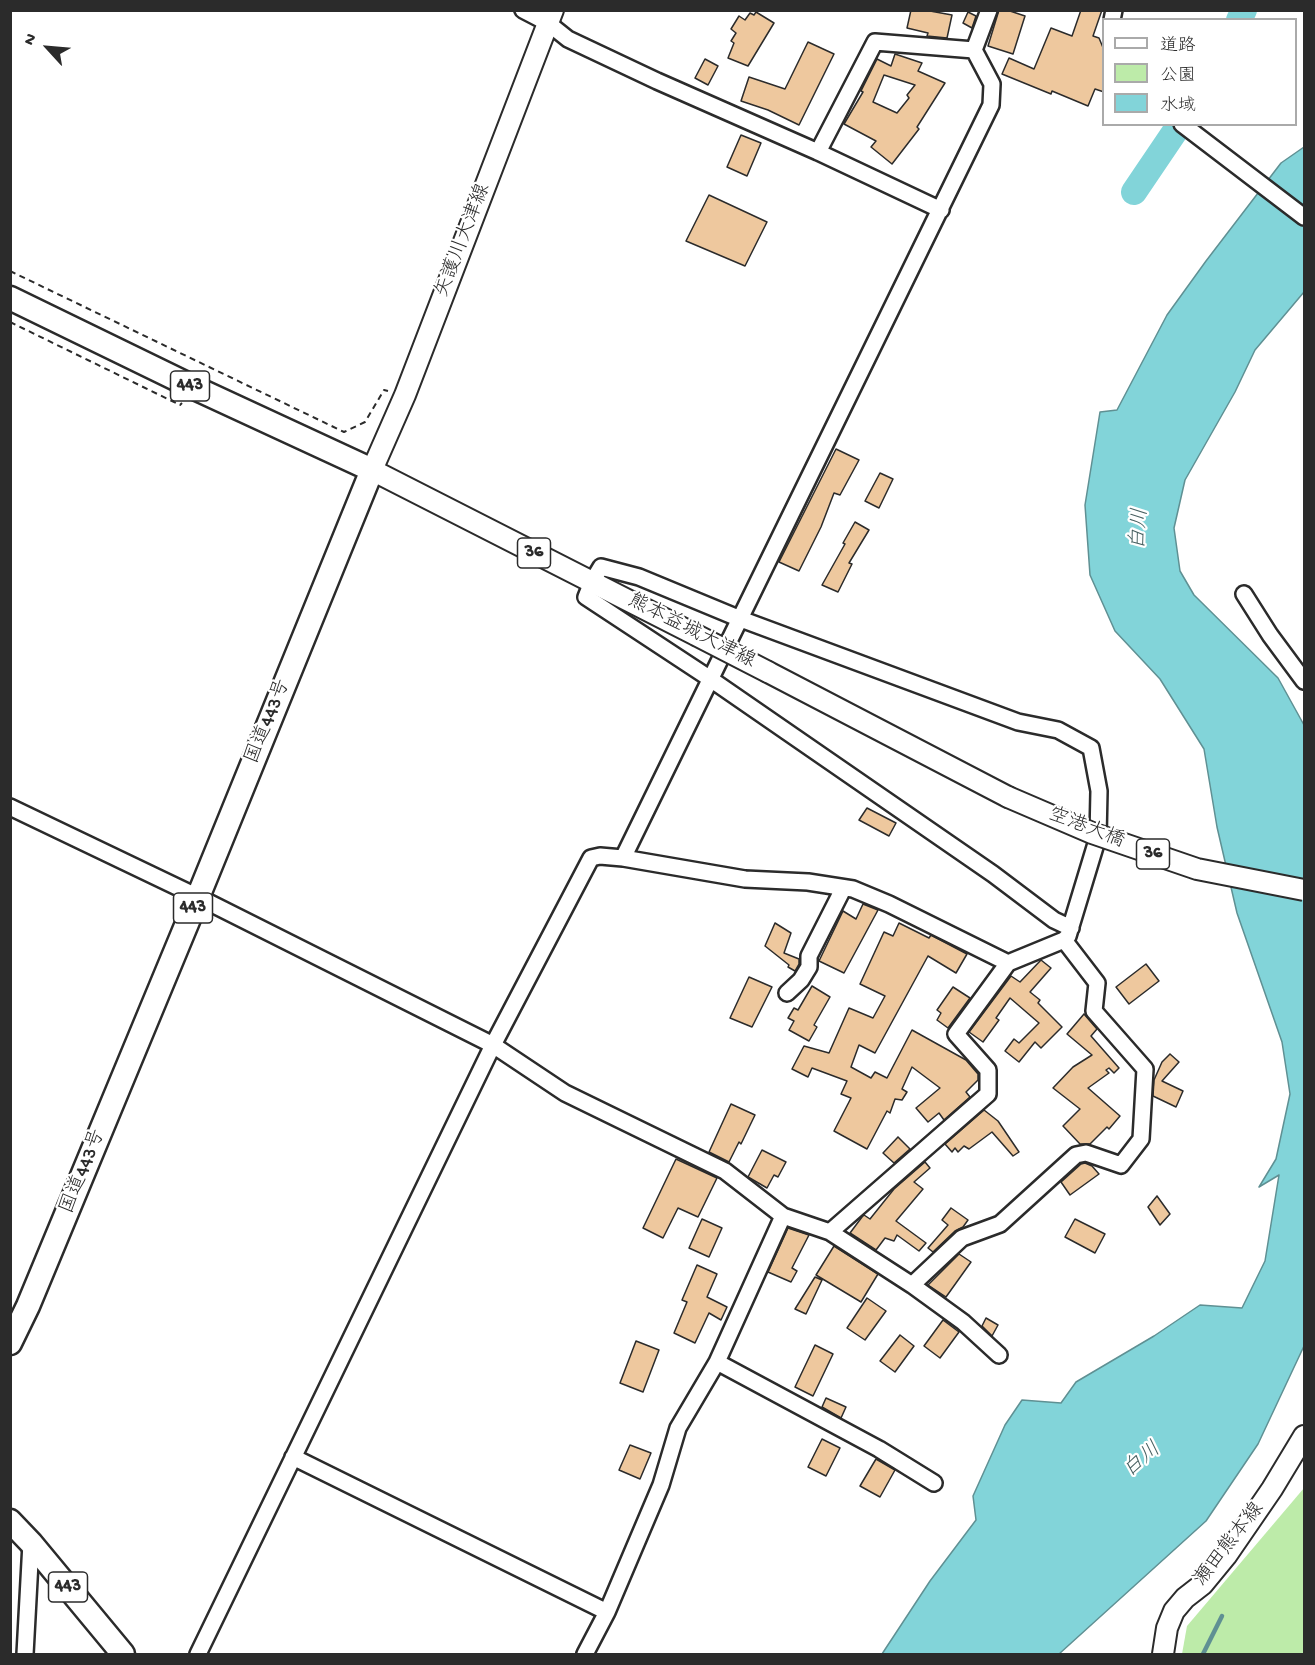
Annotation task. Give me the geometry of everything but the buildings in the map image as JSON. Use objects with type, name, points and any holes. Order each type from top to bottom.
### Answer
[{"type":"highway","name":"443","points":[[10,298],[197,389],[372,470]]},
{"type":"highway","name":"国道443号","points":[[10,1343],[28,1306],[198,897],[372,470]]},
{"type":"highway","name":"443","points":[[10,1521],[123,1654]]},
{"type":"main road","name":"矢護川大津線","points":[[372,470],[405,395],[551,17]]},
{"type":"main road","name":"熊本益城大津線","points":[[372,470],[1008,797]]},
{"type":"main road","name":"空港大橋","points":[[1008,797],[1092,833],[1197,869],[1305,890]]},
{"type":"main road","name":"瀬田熊本線","points":[[1163,1654],[1167,1628],[1174,1611],[1185,1598],[1203,1584],[1226,1556],[1305,1436]]},
{"type":"street","points":[[523,10],[551,17],[568,39],[941,210]]},
{"type":"street","points":[[623,858],[738,618],[991,105],[992,84],[974,50],[988,10]]},
{"type":"street","points":[[818,152],[875,42],[974,50]]},
{"type":"street","points":[[1185,126],[1305,217]]},
{"type":"street","points":[[830,1233],[988,1094],[988,1070],[956,1034],[1008,963],[1067,934],[1098,837],[1099,791],[1091,748],[1058,730],[1018,722],[738,618],[639,577],[601,567],[591,582],[586,597],[709,678],[993,874],[1054,920],[1067,934],[1097,983],[1094,1011],[1145,1069],[1141,1139],[1121,1165],[1086,1153],[1076,1155],[1000,1224],[962,1238],[912,1285]]},
{"type":"street","points":[[1244,594],[1270,635],[1305,681]]},
{"type":"street","points":[[10,807],[198,897],[493,1045],[565,1093],[725,1171],[783,1216],[830,1233],[912,1285],[963,1322],[999,1356]]},
{"type":"street","points":[[198,1654],[493,1045],[591,858],[600,856],[623,858],[745,879],[808,882],[853,889],[889,904],[1008,963]]},
{"type":"street","points":[[787,993],[801,980],[809,967],[809,956],[843,889]]},
{"type":"street","points":[[585,1654],[607,1612],[661,1485],[678,1428],[717,1362],[783,1216]]},
{"type":"street","points":[[717,1362],[870,1444],[934,1483]]},
{"type":"street","points":[[294,1457],[607,1612]]},
{"type":"street","points":[[25,1654],[31,1543]]},
{"type":"path","points":[[10,271],[344,432],[365,422],[384,390],[405,395]]},
{"type":"path","points":[[10,322],[180,405],[197,389]]},
{"type":"green space","points":[[1304,1488],[1304,1654],[1182,1654],[1187,1626]]},
{"type":"water","name":"白川","points":[[1304,147],[1304,292],[1255,350],[1235,392],[1185,480],[1174,528],[1180,571],[1194,595],[1278,678],[1304,725],[1304,1346],[1258,1444],[1206,1521],[1059,1654],[882,1654],[930,1581],[976,1520],[973,1496],[1005,1425],[1022,1400],[1061,1403],[1076,1382],[1154,1336],[1200,1305],[1242,1308],[1265,1261],[1279,1175],[1259,1187],[1276,1159],[1290,1094],[1282,1042],[1237,913],[1217,827],[1204,749],[1160,679],[1115,631],[1090,575],[1085,505],[1100,412],[1117,410],[1167,315],[1281,163]]},
{"type":"waterway","points":[[1240,18],[1244,10]]},
{"type":"waterway","points":[[1134,192],[1179,126]]},
{"type":"waterway","points":[[1203,1654],[1222,1616]]}]
